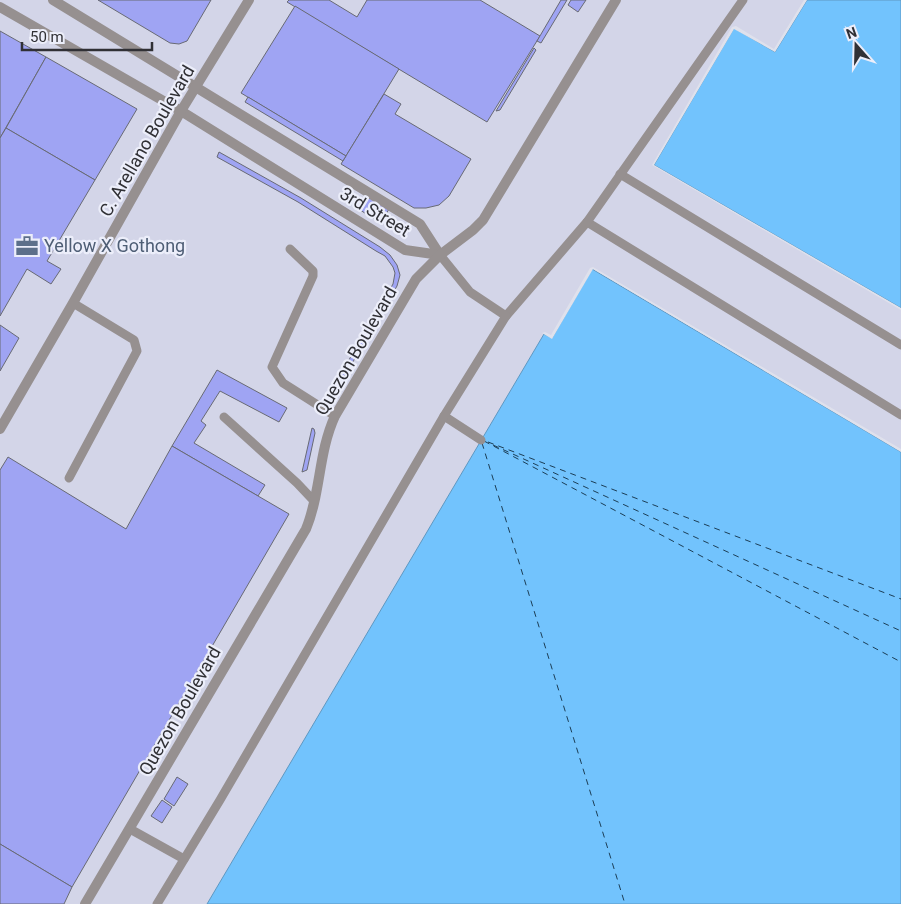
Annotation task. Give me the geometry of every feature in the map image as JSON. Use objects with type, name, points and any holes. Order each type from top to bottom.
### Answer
[{"type":"street","name":"3rd Street","points":[[52,0],[420,224],[440,255]]},
{"type":"street","name":"C. Arellano Boulevard","points":[[0,429],[181,111],[249,0]]},
{"type":"street","name":"Quezon Boulevard","points":[[84,904],[306,529],[313,512],[328,431],[335,416],[416,280],[440,255],[483,220],[616,0]]},
{"type":"street","name":"3rd Street","points":[[0,7],[181,111],[404,250],[440,255]]},
{"type":"lane","points":[[157,904],[444,416],[506,316],[587,222],[743,0]]},
{"type":"lane","points":[[620,174],[901,345]]},
{"type":"lane","points":[[587,222],[901,415]]},
{"type":"lane","points":[[290,249],[313,271],[313,276],[272,367],[283,383],[335,416]]},
{"type":"lane","points":[[440,255],[470,292],[506,316]]},
{"type":"lane","points":[[69,478],[137,351],[134,340],[73,303]]},
{"type":"lane","points":[[444,416],[481,440]]},
{"type":"lane","points":[[224,417],[297,483],[314,501]]},
{"type":"lane","points":[[130,829],[184,859]]},
{"type":"shaded area","points":[[0,0],[807,0],[775,52],[735,29],[654,165],[901,308],[901,452],[592,269],[552,339],[544,334],[207,904],[0,904]]},
{"type":"water","points":[[807,0],[901,0],[901,308],[654,165],[734,28],[775,52]]},
{"type":"water","points":[[592,269],[901,452],[901,904],[207,904],[544,334],[552,338]]},
{"type":"pier","points":[[804,0],[807,0],[775,52],[734,29],[654,165],[901,308],[901,310],[652,165],[732,27],[736,26],[774,49]]},
{"type":"pier","points":[[593,267],[901,449],[901,452],[593,269],[552,339],[542,333],[545,332],[551,335],[590,268]]},
{"type":"building","points":[[98,0],[211,0],[187,41],[179,44],[170,43]]},
{"type":"building","points":[[289,0],[329,0],[357,17],[367,0],[480,0],[540,36],[487,122],[287,2]]},
{"type":"building","points":[[561,0],[567,0],[541,43],[537,41]]},
{"type":"building","points":[[571,0],[586,0],[578,12],[568,5]]},
{"type":"building","points":[[295,6],[399,69],[346,156],[241,93]]},
{"type":"building","points":[[0,31],[46,57],[0,138]]},
{"type":"building","points":[[534,48],[536,50],[500,110],[496,111]]},
{"type":"building","points":[[46,57],[137,109],[95,180],[6,128]]},
{"type":"building","points":[[384,94],[401,104],[395,114],[471,159],[449,196],[439,205],[414,208],[341,164]]},
{"type":"building","points":[[248,97],[346,156],[343,161],[245,102]]},
{"type":"building","points":[[6,128],[95,180],[47,261],[61,269],[51,284],[27,269],[0,316],[0,138]]},
{"type":"building","points":[[219,152],[301,198],[380,247],[390,255],[397,265],[400,275],[397,286],[336,391],[332,389],[393,284],[395,273],[393,267],[385,256],[298,202],[217,157]]},
{"type":"building","points":[[368,197],[389,209],[381,223],[360,210]]},
{"type":"building","points":[[0,325],[19,338],[0,371]]},
{"type":"building","points":[[217,370],[287,408],[279,422],[220,391],[201,421],[206,425],[194,443],[265,485],[258,496],[172,446]]},
{"type":"building","points":[[312,428],[315,433],[307,470],[302,472]]},
{"type":"building","points":[[172,446],[289,514],[72,887],[0,844],[0,470],[8,457],[126,529]]},
{"type":"building","points":[[177,777],[188,784],[174,806],[164,799]]},
{"type":"building","points":[[162,800],[172,807],[162,823],[151,816]]},
{"type":"building","points":[[0,844],[72,887],[64,904],[0,904]]},
{"type":"ferry route","points":[[484,441],[901,662]]},
{"type":"ferry route","points":[[488,442],[901,599]]},
{"type":"ferry route","points":[[482,443],[625,904]]},
{"type":"ferry route","points":[[493,445],[901,631]]},
{"type":"place","name":"Yellow X Gothong","points":[[27,246]]}]
